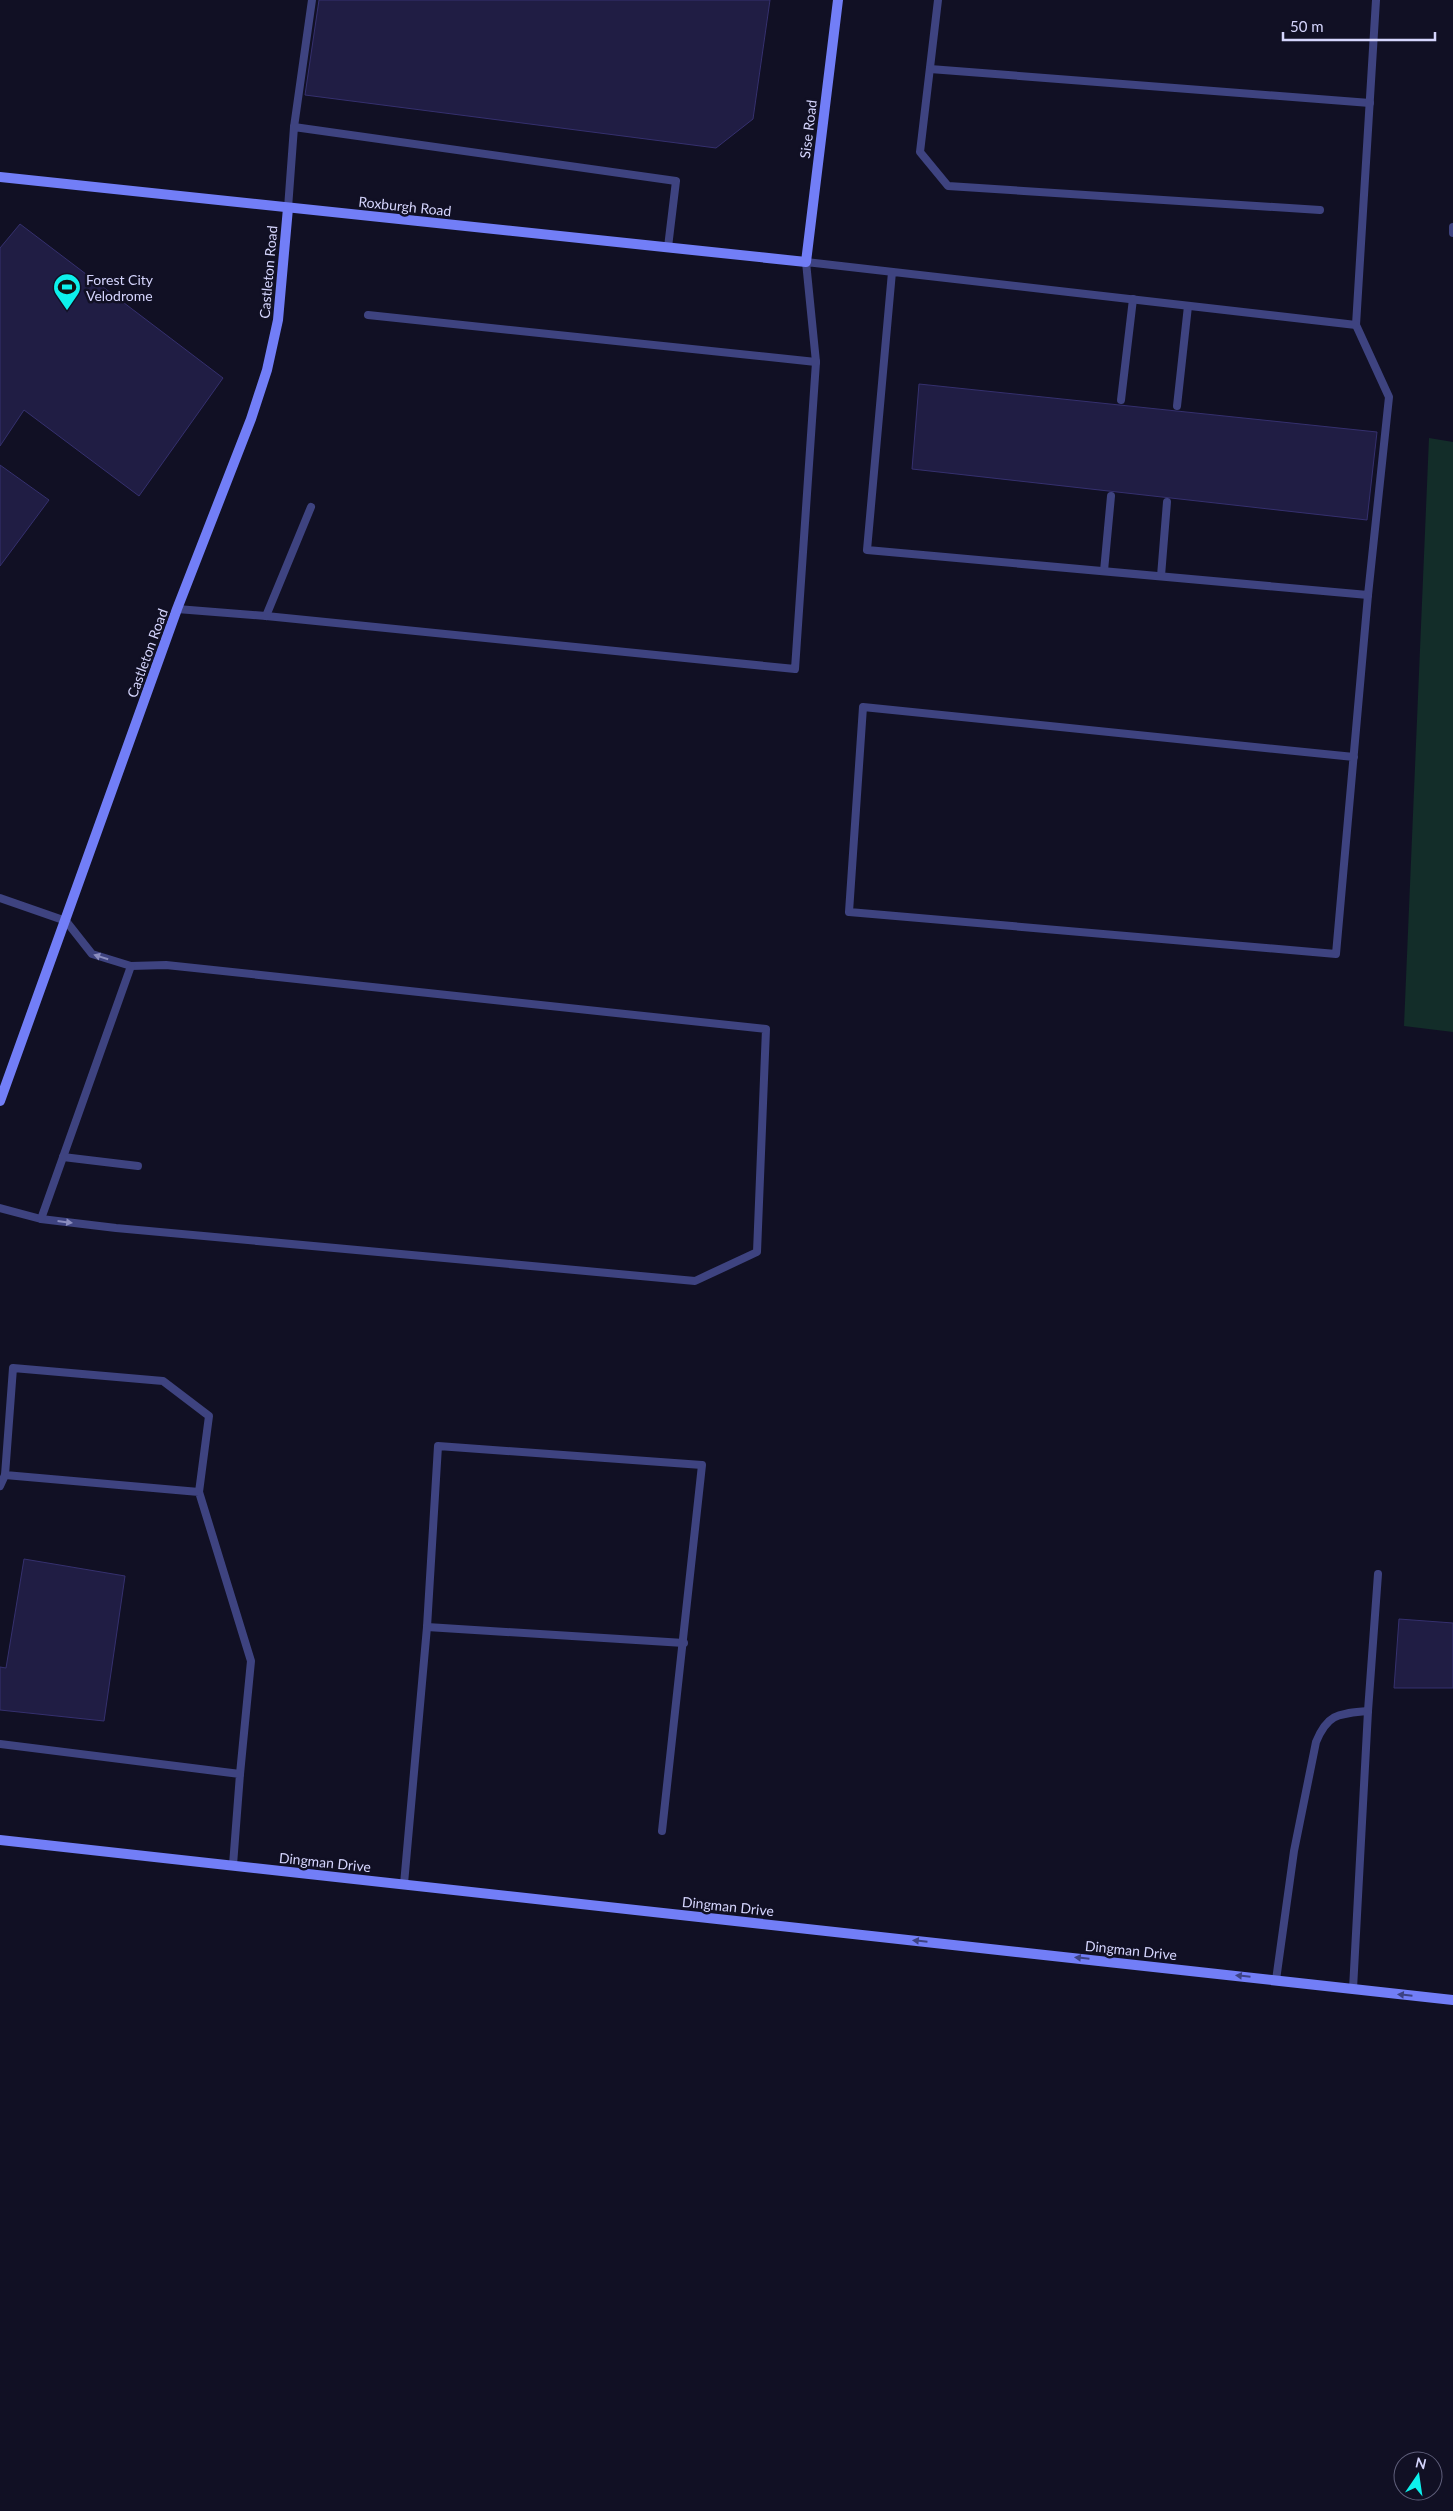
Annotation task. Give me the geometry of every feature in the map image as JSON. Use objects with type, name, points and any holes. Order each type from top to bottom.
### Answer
[{"type":"street","name":"Sise Road","points":[[806,262],[838,0]]},
{"type":"street","name":"Roxburgh Road","points":[[0,178],[806,262]]},
{"type":"street","name":"Castleton Road","points":[[0,1101],[177,609],[251,419],[267,370],[278,320],[288,208]]},
{"type":"street","name":"Dingman Drive","points":[[0,1840],[1453,2000]]},
{"type":"lane","points":[[288,208],[294,127],[312,0]]},
{"type":"lane","points":[[938,0],[920,152],[948,186],[1320,210]]},
{"type":"lane","points":[[1354,757],[863,707],[849,912],[1336,954],[1354,757],[1368,595],[1389,397],[1356,325],[1376,0]]},
{"type":"lane","points":[[930,69],[1370,103]]},
{"type":"lane","points":[[294,127],[676,182],[668,247]]},
{"type":"lane","points":[[1453,227],[1453,233]]},
{"type":"lane","points":[[177,609],[266,616],[795,669],[816,362],[806,262],[1356,325]]},
{"type":"lane","points":[[892,272],[867,550],[1368,595]]},
{"type":"lane","points":[[1121,400],[1133,300]]},
{"type":"lane","points":[[1177,406],[1188,306]]},
{"type":"lane","points":[[368,315],[816,362]]},
{"type":"lane","points":[[1104,571],[1111,496]]},
{"type":"lane","points":[[1161,576],[1166,502]]},
{"type":"lane","points":[[266,616],[311,507]]},
{"type":"lane","points":[[0,898],[66,921],[92,954],[131,966],[166,965],[766,1028],[757,1252],[695,1281],[116,1228],[41,1219],[0,1208]]},
{"type":"lane","points":[[41,1219],[131,966]]},
{"type":"lane","points":[[63,1157],[138,1166]]},
{"type":"lane","points":[[0,1486],[5,1475],[13,1368],[162,1380],[209,1416],[199,1492],[251,1661],[233,1865]]},
{"type":"lane","points":[[404,1884],[428,1627],[438,1446],[702,1465],[662,1830]]},
{"type":"lane","points":[[5,1475],[199,1492]]},
{"type":"lane","points":[[1353,1989],[1368,1711],[1378,1574]]},
{"type":"lane","points":[[428,1627],[684,1643]]},
{"type":"lane","points":[[1276,1980],[1294,1851],[1316,1742],[1328,1720],[1340,1714],[1368,1711]]},
{"type":"lane","points":[[0,1744],[240,1774]]},
{"type":"green space","points":[[1429,438],[1453,442],[1453,1032],[1404,1026]]},
{"type":"building","points":[[319,0],[770,0],[753,119],[716,148],[305,95]]},
{"type":"building","name":"Forest City Velodrome","points":[[20,224],[223,378],[139,496],[24,410],[0,446],[0,248]]},
{"type":"building","points":[[919,384],[1377,432],[1367,520],[912,469]]},
{"type":"building","points":[[0,465],[49,500],[0,566]]},
{"type":"building","points":[[24,1559],[125,1576],[104,1721],[0,1710],[0,1667],[6,1668]]},
{"type":"building","points":[[1399,1619],[1453,1623],[1453,1688],[1394,1688]]},
{"type":"place","name":"Forest City Velodrome","points":[[67,311]]}]
